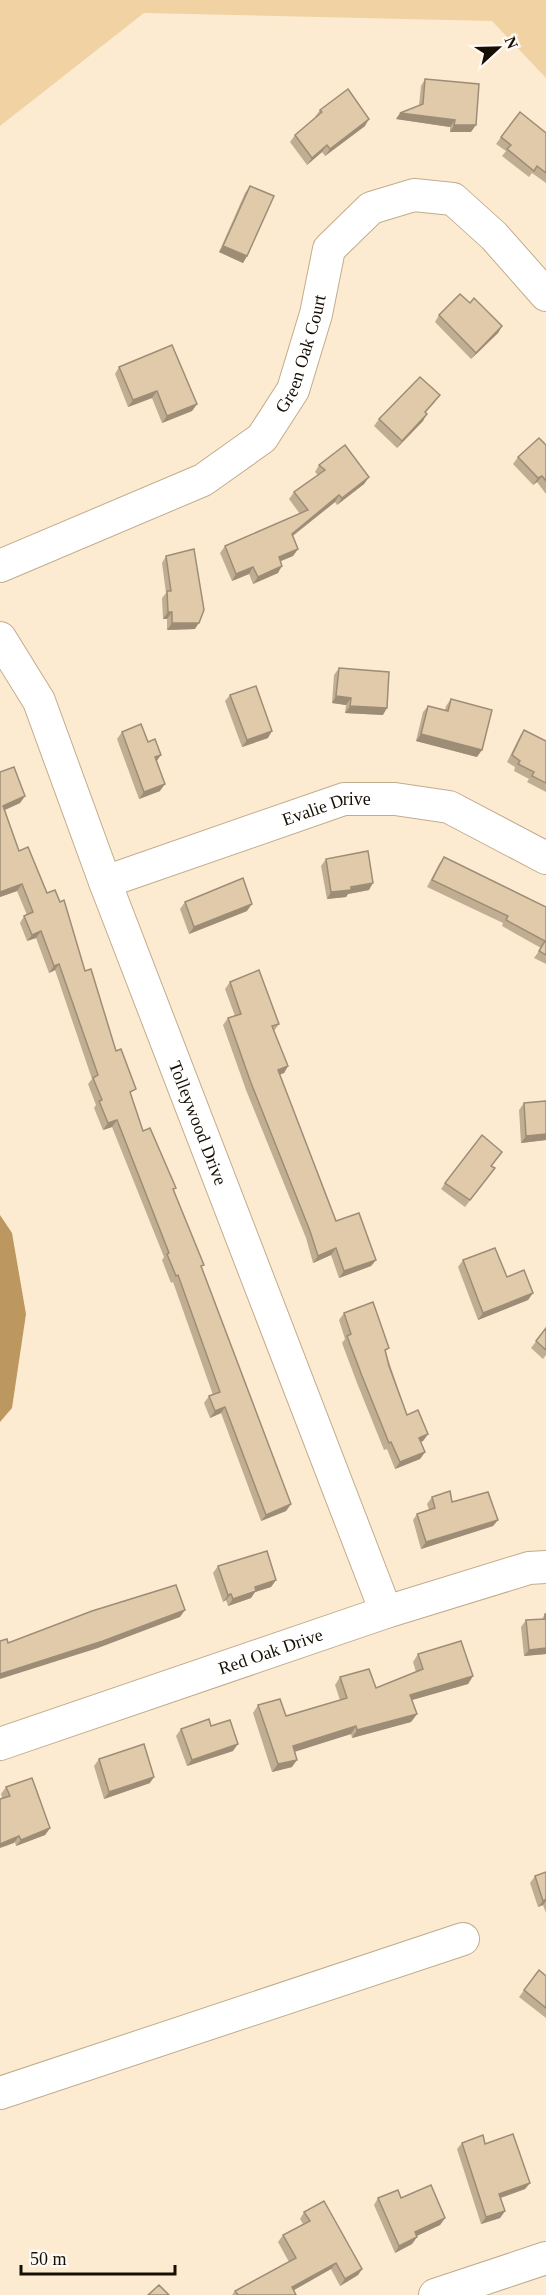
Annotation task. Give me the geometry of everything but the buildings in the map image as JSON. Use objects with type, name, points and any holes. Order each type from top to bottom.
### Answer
[{"type":"street","name":"Green Oak Court","points":[[0,566],[203,480],[262,438],[293,390],[316,314],[329,249],[371,208],[414,195],[453,199],[494,236],[546,295]]},
{"type":"street","name":"Tolleywood Drive","points":[[0,638],[39,701],[105,882],[386,1612]]},
{"type":"street","name":"Evalie Drive","points":[[105,882],[344,800],[395,799],[449,807],[546,858]]},
{"type":"street","name":"Red Oak Drive","points":[[0,1744],[386,1612],[529,1568],[546,1567]]},
{"type":"street","points":[[0,2093],[463,1939]]},
{"type":"street","points":[[435,2295],[546,2258]]},
{"type":"shaded area","points":[[0,0],[546,0],[546,78],[492,21],[144,13],[0,126]]},
{"type":"shaded area","points":[[0,1215],[12,1233],[26,1314],[12,1408],[0,1422]]}]
